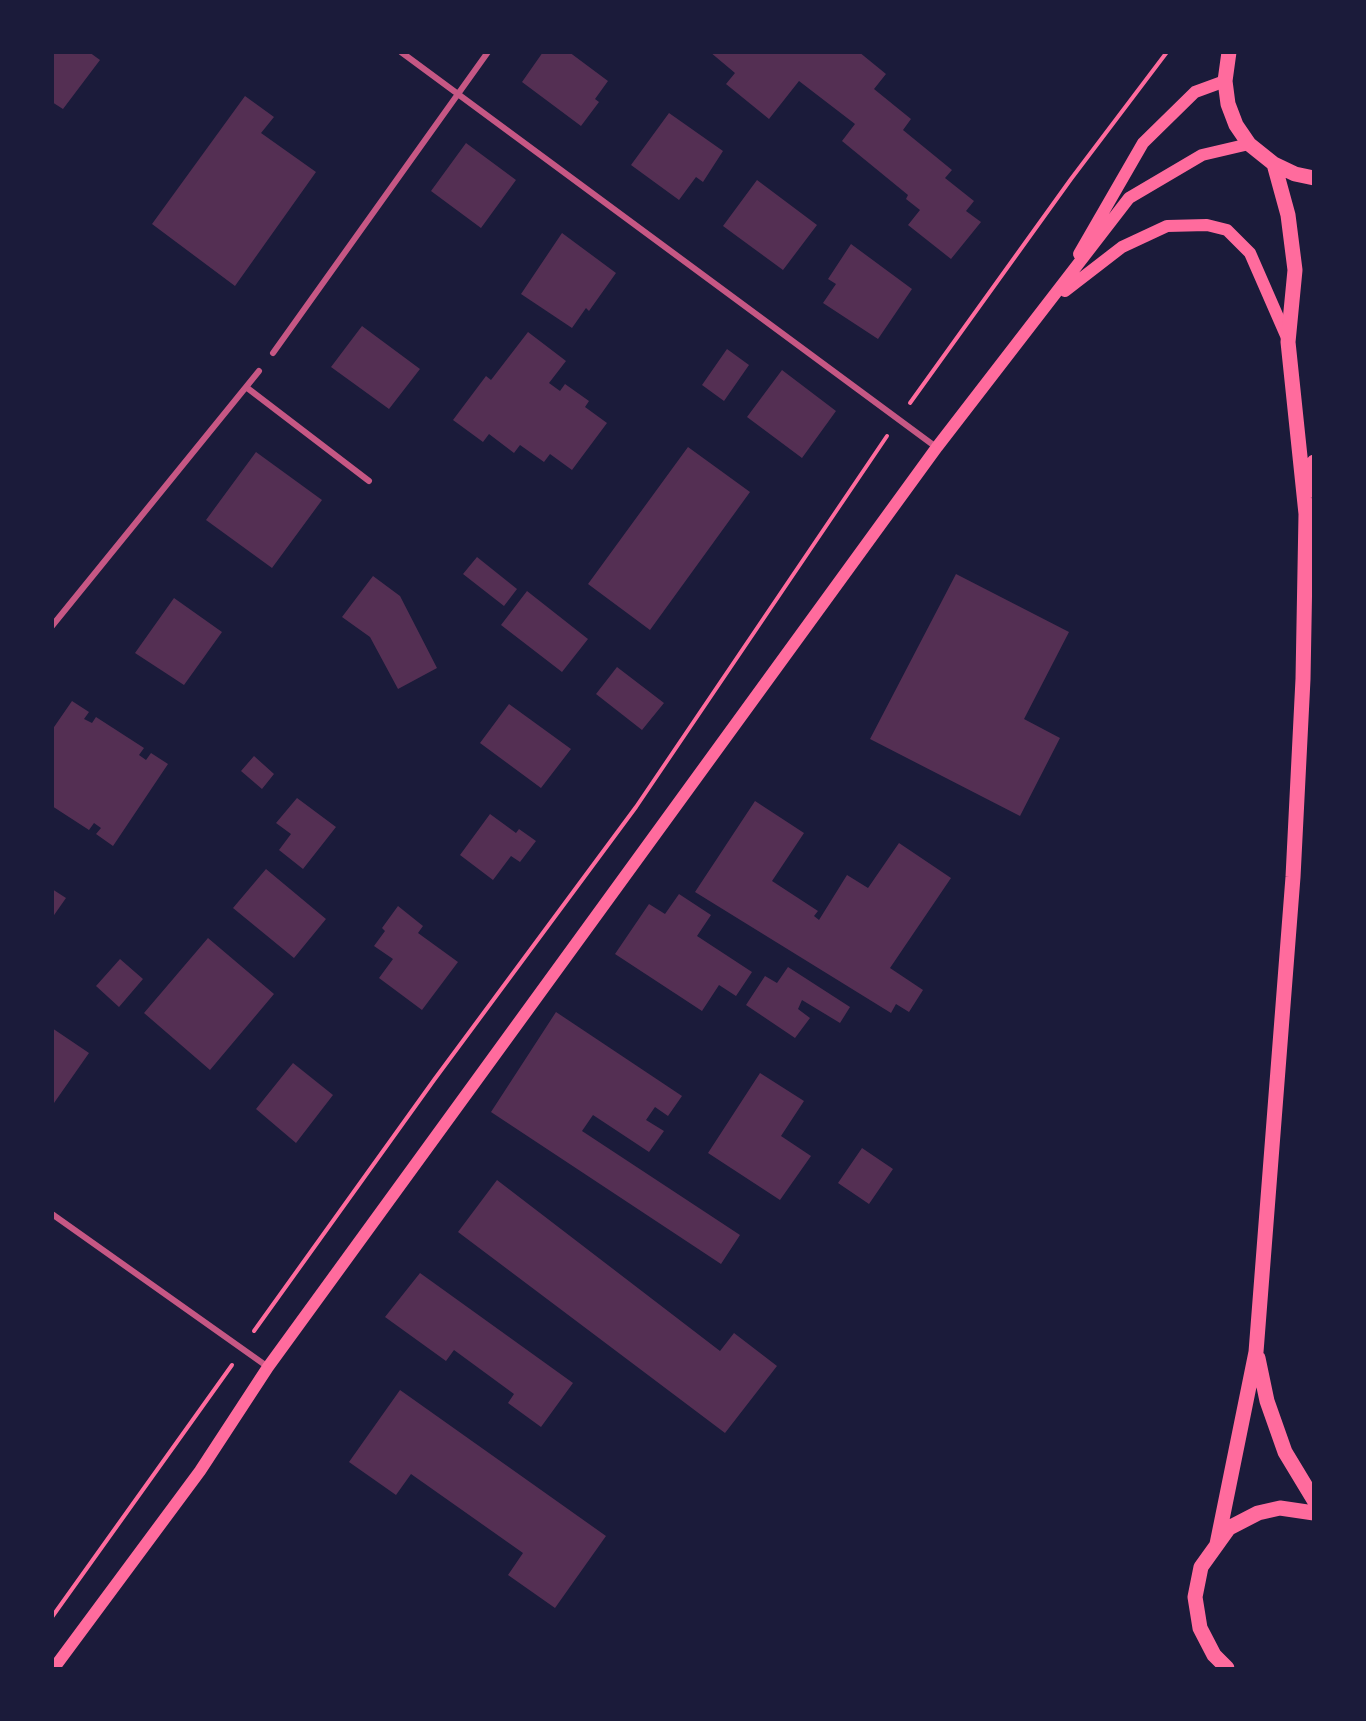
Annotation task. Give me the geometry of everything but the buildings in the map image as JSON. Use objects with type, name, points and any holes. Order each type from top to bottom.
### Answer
[{"type":"main road","points":[[1229,52],[1225,81],[1228,104],[1236,125],[1249,144],[1274,165],[1295,174],[1314,178]]},
{"type":"main road","points":[[1052,301],[1143,143],[1196,92],[1225,81]]},
{"type":"main road","points":[[54,1668],[200,1471],[268,1367],[937,447],[1052,301],[1129,198],[1202,155],[1249,144]]},
{"type":"main road","points":[[1217,1544],[1256,1352],[1293,877],[1303,670],[1306,514],[1288,342],[1294,270],[1288,215],[1274,165]]},
{"type":"main road","points":[[1052,301],[1122,247],[1167,226],[1207,225],[1227,231],[1250,253],[1288,342]]},
{"type":"main road","points":[[1306,514],[1314,462]]},
{"type":"main road","points":[[1256,1352],[1268,1401],[1285,1452],[1314,1500]]},
{"type":"main road","points":[[1227,1668],[1214,1655],[1200,1628],[1195,1597],[1201,1567],[1229,1528],[1258,1513],[1280,1509],[1314,1513]]},
{"type":"main road","points":[[1207,1643],[1209,1668]]},
{"type":"street","points":[[401,52],[937,447]]},
{"type":"street","points":[[273,353],[488,52]]},
{"type":"street","points":[[52,626],[259,371]]},
{"type":"street","points":[[246,387],[369,481]]},
{"type":"street","points":[[52,1214],[268,1367]]},
{"type":"path","points":[[52,1617],[243,1349],[274,1300],[636,807],[899,419],[1071,180],[1167,52]]}]
